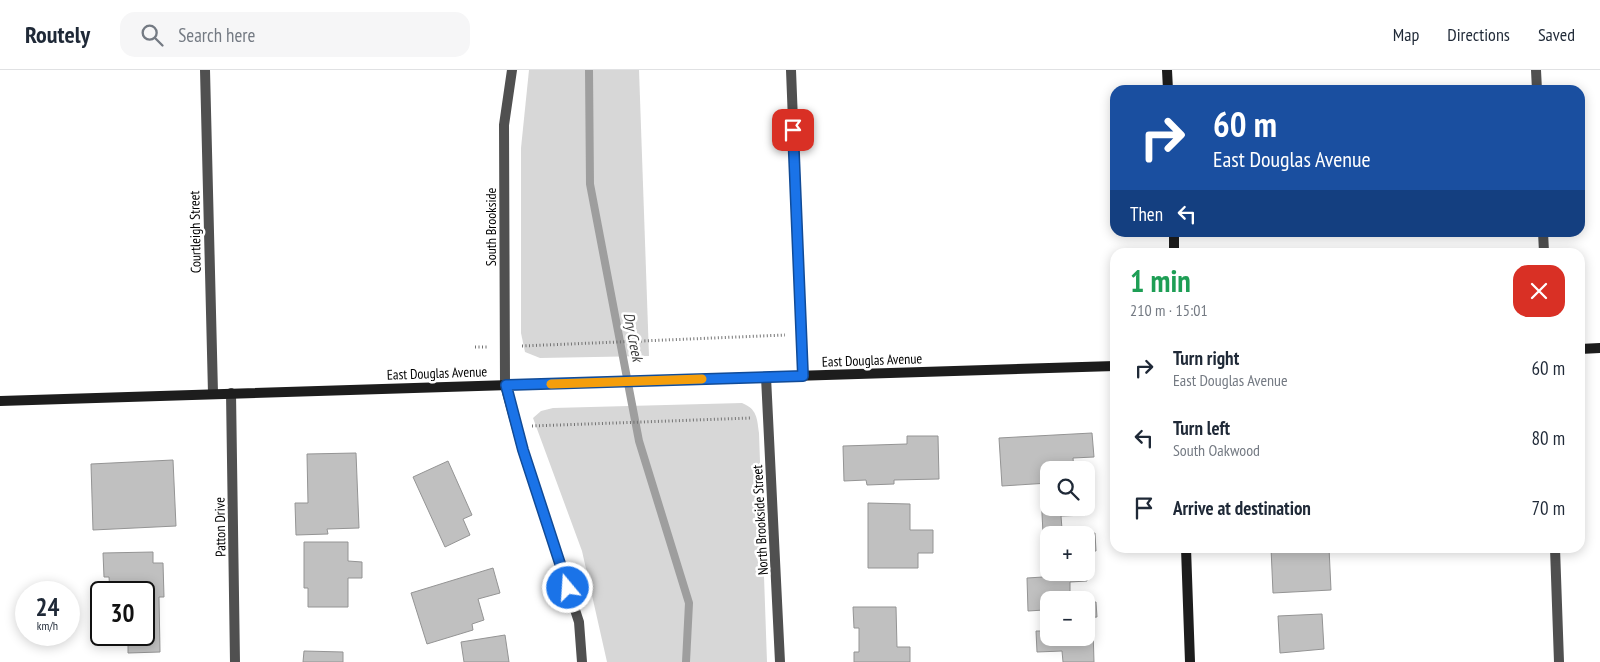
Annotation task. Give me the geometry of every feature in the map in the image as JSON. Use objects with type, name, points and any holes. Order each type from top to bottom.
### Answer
[{"type":"main road","points":[[1167,70],[1168,85]]},
{"type":"main road","points":[[1585,349],[1600,348]]},
{"type":"main road","name":"East Douglas Avenue","points":[[0,401],[1110,366]]},
{"type":"main road","points":[[1186,553],[1190,662]]},
{"type":"street","name":"Courtleigh Street","points":[[205,70],[213,393]]},
{"type":"street","name":"South Brookside","points":[[506,385],[504,125],[512,70]]},
{"type":"street","points":[[791,70],[803,376]]},
{"type":"street","points":[[1536,70],[1537,85]]},
{"type":"street","name":"North Brookside Street","points":[[766,377],[780,662]]},
{"type":"street","points":[[506,385],[517,427],[579,622],[582,662]]},
{"type":"street","name":"Patton Drive","points":[[231,393],[235,662]]},
{"type":"street","points":[[1555,553],[1559,662]]},
{"type":"path","points":[[475,347],[801,334]]},
{"type":"path","points":[[517,427],[768,418]]},
{"type":"shaded area","points":[[529,70],[639,70],[649,356],[540,358],[525,352],[521,333],[521,148]]},
{"type":"shaded area","points":[[742,403],[751,408],[757,418],[759,433],[767,662],[607,662],[582,551],[533,418],[541,411],[553,408]]},
{"type":"building","points":[[1092,433],[1094,457],[1073,458],[1073,461],[1040,461],[1040,484],[1002,486],[999,438]]},
{"type":"building","points":[[907,436],[938,436],[939,479],[894,480],[894,484],[867,485],[866,480],[844,481],[843,446],[907,444]]},
{"type":"building","points":[[356,453],[359,528],[327,529],[328,534],[296,535],[295,503],[308,503],[307,454]]},
{"type":"building","points":[[173,460],[176,526],[93,530],[91,464]]},
{"type":"building","points":[[448,461],[472,515],[463,519],[470,535],[445,547],[413,477]]},
{"type":"building","points":[[868,503],[910,504],[910,530],[933,530],[933,553],[918,553],[918,568],[868,568]]},
{"type":"building","points":[[1042,516],[1061,516],[1062,526],[1043,526]]},
{"type":"building","points":[[304,542],[348,542],[348,561],[362,562],[362,578],[348,578],[348,607],[308,607],[308,588],[304,588]]},
{"type":"building","points":[[153,552],[153,563],[163,563],[164,597],[159,597],[160,652],[128,653],[128,646],[155,646],[155,581],[109,581],[109,577],[104,577],[103,553]]},
{"type":"building","points":[[1271,553],[1329,553],[1331,590],[1273,593]]},
{"type":"building","points":[[493,568],[500,593],[478,599],[484,620],[472,624],[473,630],[427,644],[411,593]]},
{"type":"building","points":[[1040,577],[1040,581],[1087,581],[1070,582],[1070,591],[1040,591],[1040,610],[1028,611],[1027,578]]},
{"type":"building","points":[[1095,602],[1096,602],[1097,617],[1095,617]]},
{"type":"building","points":[[853,607],[896,607],[897,647],[910,647],[910,662],[854,662],[854,652],[859,652],[859,628],[854,628]]},
{"type":"building","points":[[1322,614],[1324,649],[1280,653],[1278,616]]},
{"type":"building","points":[[1036,631],[1040,631],[1040,646],[1094,646],[1094,662],[1063,662],[1062,651],[1037,652]]},
{"type":"building","points":[[505,635],[509,662],[464,662],[461,642]]},
{"type":"building","points":[[304,651],[343,652],[343,662],[303,662]]},
{"type":"waterway","name":"Dry Creek","points":[[589,70],[590,184],[639,441],[689,603],[686,662]]},
{"type":"slow traffic","points":[[551,384],[702,379]]},
{"type":"route","points":[[568,588],[523,450],[506,385],[803,376],[793,130]]}]
